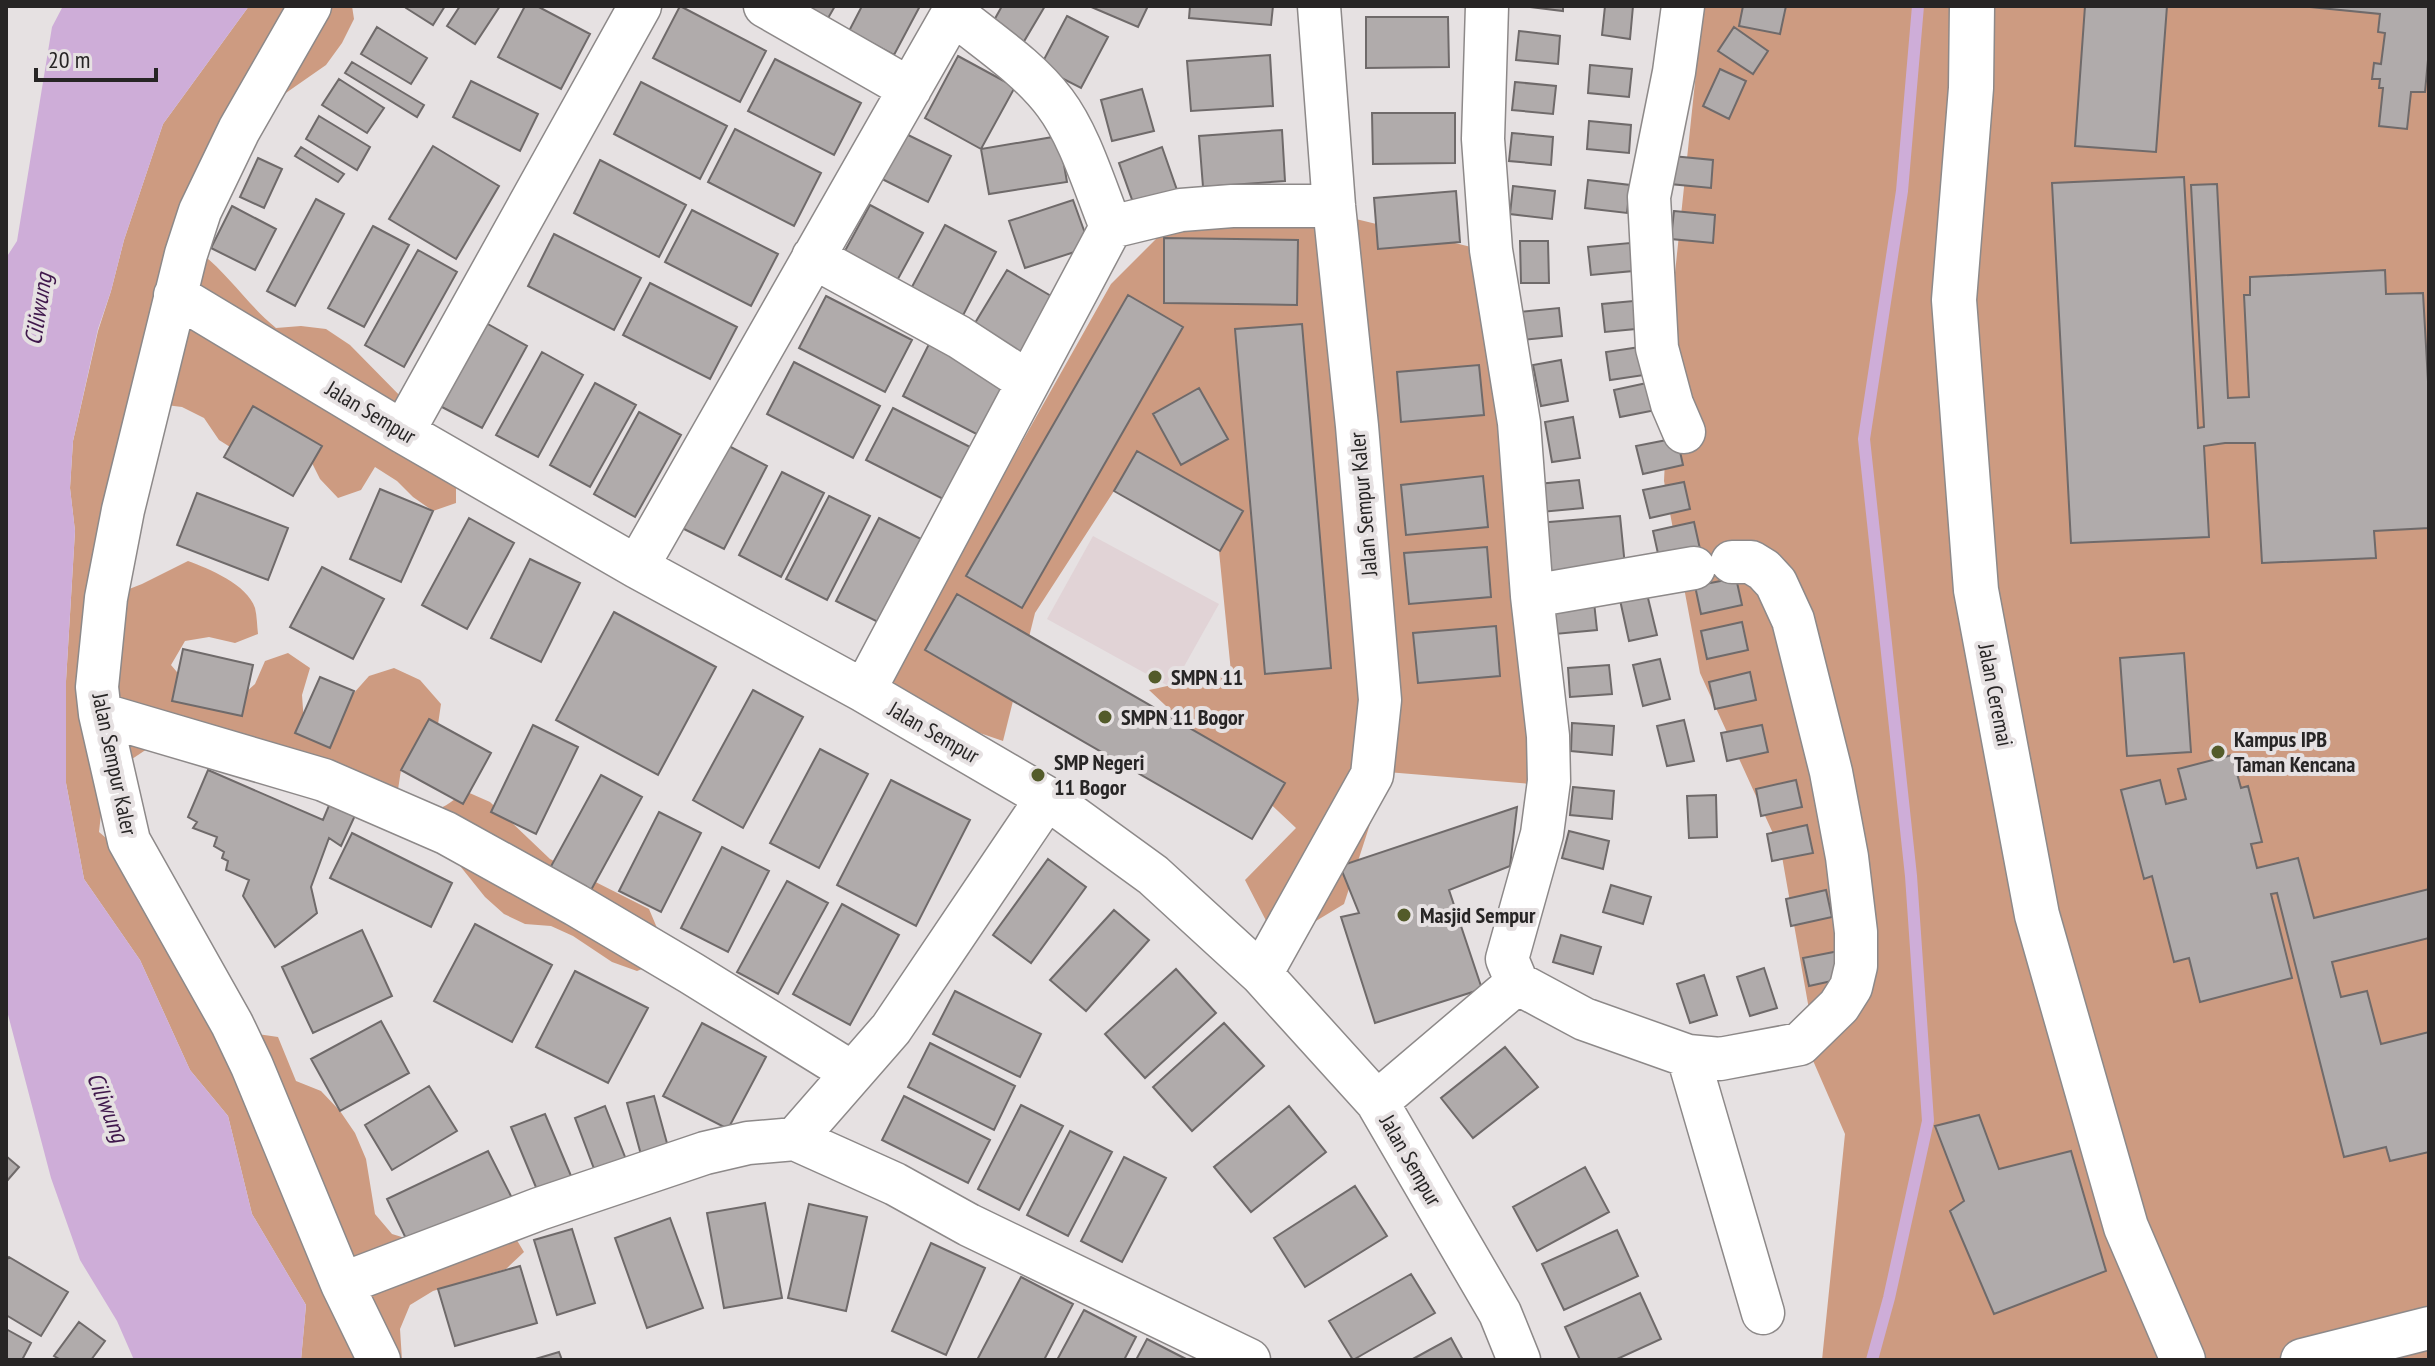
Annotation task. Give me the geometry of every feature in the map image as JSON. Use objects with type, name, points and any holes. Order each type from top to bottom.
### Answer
[{"type":"street","name":"Jalan Sempur Kaler","points":[[310,6],[239,130],[200,211],[175,295],[123,510],[106,598],[97,687],[100,714],[129,841],[232,1024],[342,1284],[379,1360]]},
{"type":"street","points":[[403,432],[640,6]]},
{"type":"street","points":[[765,6],[910,89]]},
{"type":"street","name":"Jalan Sempur Kaler","points":[[1261,974],[1372,775],[1380,700],[1357,426],[1334,206],[1319,6]]},
{"type":"street","points":[[1487,6],[1483,139],[1491,250],[1519,423],[1532,596],[1548,736],[1549,781],[1542,834],[1507,959],[1517,983],[1584,1019],[1688,1056],[1720,1059],[1800,1044],[1839,1006],[1851,987],[1856,966],[1856,932],[1847,857],[1831,772],[1793,620],[1776,583],[1751,562],[1713,565],[1532,596]]},
{"type":"street","points":[[1683,6],[1674,72],[1649,197],[1657,348],[1672,404],[1684,432]]},
{"type":"street","name":"Jalan Ceremai","points":[[1972,6],[1971,88],[1954,300],[1976,590],[2037,915],[2126,1227],[2183,1360]]},
{"type":"street","points":[[637,567],[955,10],[1032,78],[1056,104],[1074,136],[1111,227]]},
{"type":"street","points":[[864,691],[1111,227],[1181,210],[1232,206],[1334,206]]},
{"type":"street","points":[[813,257],[959,337],[1028,382]]},
{"type":"street","name":"Jalan Sempur","points":[[175,295],[637,567],[864,691],[1047,798],[1153,875],[1261,974],[1377,1102],[1500,1313],[1519,1360]]},
{"type":"street","points":[[100,714],[324,780],[446,833],[614,927],[851,1072]]},
{"type":"street","points":[[795,1139],[891,1029],[1047,798]]},
{"type":"street","points":[[1377,1102],[1517,983]]},
{"type":"street","points":[[1688,1056],[1763,1313]]},
{"type":"street","points":[[342,1284],[539,1209],[705,1153],[748,1143],[795,1139],[895,1184],[969,1225],[1249,1360]]},
{"type":"street","points":[[2302,1360],[2429,1328]]},
{"type":"shaded area","points":[[249,6],[352,6],[354,19],[326,65],[260,111],[201,253],[276,328],[301,326],[326,329],[350,345],[409,405],[456,476],[456,503],[433,511],[375,467],[361,490],[338,498],[320,479],[309,457],[238,452],[219,440],[204,418],[182,407],[158,404],[119,593],[188,561],[236,585],[251,599],[258,634],[235,643],[209,637],[185,641],[171,665],[188,685],[237,700],[255,684],[265,661],[288,653],[310,668],[302,695],[304,723],[339,716],[369,676],[394,668],[420,680],[441,704],[437,731],[401,770],[397,796],[432,810],[447,805],[465,791],[490,802],[550,859],[649,909],[660,935],[660,962],[637,971],[612,962],[573,936],[551,926],[525,924],[504,914],[485,897],[440,841],[153,745],[132,759],[102,805],[99,832],[119,849],[250,1033],[278,1037],[296,1081],[321,1091],[355,1133],[366,1159],[375,1214],[392,1234],[418,1242],[509,1227],[524,1252],[506,1269],[433,1291],[410,1305],[400,1329],[402,1360],[301,1360],[306,1305],[252,1214],[228,1116],[190,1070],[140,960],[84,879],[66,783],[66,681],[75,531],[70,488],[73,441],[98,331],[124,240],[163,124]]},
{"type":"shaded area","points":[[1703,6],[2429,6],[2429,1360],[1822,1360],[1845,1134],[1811,1056],[1813,1032],[1781,851],[1700,673],[1664,481],[1673,292]]},
{"type":"shaded area","points":[[1327,212],[1500,254],[1543,785],[1387,772],[1344,904],[1278,944],[1245,880],[1296,828],[1149,690],[1231,672],[1219,551],[1114,491],[1035,613],[1003,741],[878,698],[1111,284],[1167,228]]},
{"type":"shaded area","points":[[1093,536],[1219,604],[1172,688],[1047,619]]},
{"type":"water","name":"Ciliwung","points":[[63,6],[249,6],[163,124],[98,329],[73,441],[70,488],[75,531],[66,681],[66,783],[84,879],[140,960],[190,1070],[228,1116],[252,1214],[306,1305],[301,1360],[134,1360],[117,1321],[80,1260],[51,1178],[6,1007],[6,258],[17,241],[52,27]]},
{"type":"building","points":[[407,6],[445,6],[433,25]]},
{"type":"building","points":[[460,6],[500,6],[475,44],[447,26]]},
{"type":"building","points":[[525,6],[537,6],[590,34],[561,89],[498,57]]},
{"type":"building","points":[[680,6],[766,51],[740,102],[653,58]]},
{"type":"building","points":[[802,6],[835,6],[827,20]]},
{"type":"building","points":[[862,6],[920,6],[894,55],[849,31]]},
{"type":"building","points":[[1002,6],[1045,6],[1023,43],[992,24]]},
{"type":"building","points":[[1089,6],[1148,6],[1138,27]]},
{"type":"building","points":[[1190,6],[1273,6],[1271,25],[1189,18]]},
{"type":"building","points":[[1522,6],[1563,6],[1563,11]]},
{"type":"building","points":[[1605,6],[1633,6],[1630,39],[1602,35]]},
{"type":"building","points":[[1743,6],[1786,6],[1780,34],[1739,26]]},
{"type":"building","points":[[2085,6],[2167,6],[2156,152],[2075,146]]},
{"type":"building","points":[[2300,6],[2429,6],[2425,92],[2411,92],[2407,129],[2379,126],[2383,88],[2379,88],[2380,79],[2372,79],[2374,63],[2381,64],[2385,33],[2378,32],[2380,14]]},
{"type":"building","points":[[1067,16],[1108,37],[1081,88],[1040,67]]},
{"type":"building","points":[[1366,17],[1448,17],[1449,67],[1366,68]]},
{"type":"building","points":[[377,27],[427,58],[411,84],[361,54]]},
{"type":"building","points":[[1734,27],[1768,51],[1753,74],[1718,51]]},
{"type":"building","points":[[1519,31],[1560,36],[1558,64],[1516,60]]},
{"type":"building","points":[[1270,55],[1273,106],[1191,111],[1187,61]]},
{"type":"building","points":[[958,56],[1015,87],[981,149],[925,118]]},
{"type":"building","points":[[775,59],[861,103],[834,155],[748,111]]},
{"type":"building","points":[[352,62],[424,105],[417,117],[345,73]]},
{"type":"building","points":[[1590,65],[1632,69],[1629,97],[1588,93]]},
{"type":"building","points":[[1720,69],[1746,81],[1729,119],[1703,106]]},
{"type":"building","points":[[339,79],[384,108],[367,133],[322,105]]},
{"type":"building","points":[[471,81],[538,114],[520,151],[453,117]]},
{"type":"building","points":[[641,82],[727,126],[700,179],[614,134]]},
{"type":"building","points":[[1515,82],[1556,86],[1553,114],[1512,110]]},
{"type":"building","points":[[1142,89],[1154,131],[1112,141],[1101,100]]},
{"type":"building","points":[[1372,113],[1455,113],[1455,163],[1373,164]]},
{"type":"building","points":[[319,116],[370,147],[357,170],[306,139]]},
{"type":"building","points":[[1589,121],[1631,125],[1629,153],[1587,149]]},
{"type":"building","points":[[735,129],[821,173],[794,226],[708,182]]},
{"type":"building","points":[[1282,130],[1285,181],[1203,187],[1199,136]]},
{"type":"building","points":[[904,133],[951,156],[928,202],[882,179]]},
{"type":"building","points":[[1512,133],[1553,137],[1551,165],[1509,161]]},
{"type":"building","points":[[1059,136],[1067,182],[989,194],[981,149]]},
{"type":"building","points":[[433,146],[499,186],[456,259],[389,219]]},
{"type":"building","points":[[301,147],[344,174],[338,182],[295,156]]},
{"type":"building","points":[[1162,147],[1178,193],[1135,208],[1119,163]]},
{"type":"building","points":[[1672,156],[1713,160],[1711,188],[1670,184]]},
{"type":"building","points":[[258,158],[282,169],[264,208],[240,197]]},
{"type":"building","points":[[600,160],[686,205],[659,257],[574,213]]},
{"type":"building","points":[[2184,177],[2198,428],[2204,427],[2191,185],[2217,184],[2228,398],[2249,397],[2244,295],[2250,295],[2250,277],[2385,270],[2386,294],[2423,293],[2429,399],[2429,528],[2374,531],[2376,558],[2262,563],[2255,443],[2225,443],[2204,446],[2209,537],[2071,543],[2052,183]]},
{"type":"building","points":[[1588,180],[1630,185],[1627,213],[1585,208]]},
{"type":"building","points":[[1513,186],[1555,191],[1552,219],[1510,214]]},
{"type":"building","points":[[1456,191],[1460,242],[1378,249],[1374,198]]},
{"type":"building","points":[[316,199],[344,214],[295,306],[267,291]]},
{"type":"building","points":[[1073,200],[1090,247],[1025,268],[1009,221]]},
{"type":"building","points":[[870,205],[923,233],[893,288],[840,260]]},
{"type":"building","points":[[232,206],[276,229],[255,270],[211,248]]},
{"type":"building","points":[[692,210],[778,254],[751,306],[665,262]]},
{"type":"building","points":[[1674,211],[1715,215],[1713,243],[1671,239]]},
{"type":"building","points":[[945,225],[996,252],[958,325],[906,298]]},
{"type":"building","points":[[373,226],[409,245],[364,327],[328,308]]},
{"type":"building","points":[[554,234],[641,278],[614,330],[528,286]]},
{"type":"building","points":[[1164,238],[1298,240],[1297,305],[1164,303]]},
{"type":"building","points":[[1520,241],[1548,241],[1549,283],[1521,283]]},
{"type":"building","points":[[1630,243],[1633,271],[1591,275],[1588,247]]},
{"type":"building","points":[[418,250],[457,272],[404,367],[365,345]]},
{"type":"building","points":[[1007,270],[1063,303],[1028,362],[972,328]]},
{"type":"building","points":[[650,283],[737,327],[710,379],[623,335]]},
{"type":"building","points":[[1128,295],[1183,327],[1022,608],[966,576]]},
{"type":"building","points":[[826,296],[912,340],[885,392],[799,348]]},
{"type":"building","points":[[1644,300],[1646,328],[1605,332],[1602,304]]},
{"type":"building","points":[[1559,308],[1562,336],[1521,340],[1518,312]]},
{"type":"building","points":[[486,323],[527,346],[482,428],[440,406]]},
{"type":"building","points":[[1302,324],[1331,668],[1265,674],[1235,329]]},
{"type":"building","points":[[929,344],[1015,388],[988,440],[903,396]]},
{"type":"building","points":[[1647,346],[1651,374],[1610,380],[1606,352]]},
{"type":"building","points":[[542,352],[583,375],[538,457],[496,435]]},
{"type":"building","points":[[1561,360],[1568,401],[1541,406],[1533,365]]},
{"type":"building","points":[[794,362],[880,406],[853,458],[767,414]]},
{"type":"building","points":[[1479,365],[1484,415],[1401,422],[1397,372]]},
{"type":"building","points":[[1656,381],[1661,409],[1620,417],[1614,390]]},
{"type":"building","points":[[595,383],[636,405],[590,487],[550,465]]},
{"type":"building","points":[[1199,388],[1228,439],[1181,465],[1153,414]]},
{"type":"building","points":[[253,406],[322,446],[293,496],[224,457]]},
{"type":"building","points":[[893,408],[980,452],[953,504],[866,460]]},
{"type":"building","points":[[639,412],[681,435],[635,517],[594,494]]},
{"type":"building","points":[[1573,417],[1580,458],[1552,462],[1545,422]]},
{"type":"building","points":[[1677,438],[1683,465],[1643,474],[1636,446]]},
{"type":"building","points":[[725,444],[767,466],[724,549],[682,528]]},
{"type":"building","points":[[1137,451],[1243,511],[1220,551],[1114,491]]},
{"type":"building","points":[[782,472],[824,493],[781,577],[739,555]]},
{"type":"building","points":[[1483,476],[1488,527],[1406,535],[1401,485]]},
{"type":"building","points":[[1579,480],[1583,508],[1541,512],[1538,484]]},
{"type":"building","points":[[1684,482],[1690,509],[1650,518],[1643,490]]},
{"type":"building","points":[[380,489],[433,511],[401,582],[350,559]]},
{"type":"building","points":[[197,493],[288,528],[268,580],[177,545]]},
{"type":"building","points":[[829,496],[870,516],[827,600],[786,579]]},
{"type":"building","points":[[1620,516],[1625,566],[1542,573],[1538,523]]},
{"type":"building","points":[[469,518],[514,543],[467,629],[422,605]]},
{"type":"building","points":[[879,518],[921,539],[878,622],[836,601]]},
{"type":"building","points":[[1694,522],[1700,549],[1659,558],[1653,531]]},
{"type":"building","points":[[1487,547],[1491,597],[1409,604],[1404,553]]},
{"type":"building","points":[[530,559],[580,583],[541,662],[491,638]]},
{"type":"building","points":[[322,567],[384,599],[353,659],[290,627]]},
{"type":"building","points":[[1736,578],[1742,605],[1701,614],[1695,586]]},
{"type":"building","name":"SMPN 11 Bogor","points":[[957,594],[1285,783],[1252,839],[925,650]]},
{"type":"building","points":[[1647,594],[1657,635],[1629,641],[1620,600]]},
{"type":"building","points":[[1594,602],[1597,630],[1555,634],[1552,606]]},
{"type":"building","points":[[614,612],[716,667],[658,775],[556,720]]},
{"type":"building","points":[[1742,622],[1748,650],[1707,659],[1701,631]]},
{"type":"building","points":[[1496,626],[1500,676],[1418,683],[1413,633]]},
{"type":"building","points":[[183,649],[253,665],[242,716],[172,701]]},
{"type":"building","points":[[2184,653],[2191,752],[2127,756],[2120,658]]},
{"type":"building","points":[[1660,659],[1670,699],[1643,706],[1633,665]]},
{"type":"building","points":[[1609,665],[1612,694],[1570,697],[1568,668]]},
{"type":"building","points":[[1750,672],[1756,700],[1715,709],[1709,682]]},
{"type":"building","points":[[320,677],[354,691],[330,748],[295,733]]},
{"type":"building","points":[[753,690],[803,717],[743,828],[693,800]]},
{"type":"building","points":[[429,719],[491,753],[463,804],[401,770]]},
{"type":"building","points":[[1684,720],[1694,761],[1667,766],[1657,726]]},
{"type":"building","points":[[1572,723],[1614,726],[1612,755],[1571,751]]},
{"type":"building","points":[[533,725],[578,747],[536,834],[491,812]]},
{"type":"building","points":[[1762,725],[1768,752],[1727,761],[1721,733]]},
{"type":"building","points":[[820,749],[868,774],[819,868],[770,843]]},
{"type":"building","points":[[2232,755],[2241,788],[2248,786],[2262,842],[2251,844],[2257,868],[2298,858],[2314,918],[2429,889],[2429,938],[2332,962],[2341,997],[2367,991],[2381,1044],[2429,1032],[2429,1152],[2390,1161],[2386,1147],[2344,1157],[2277,893],[2271,894],[2292,978],[2200,1002],[2189,958],[2174,962],[2152,876],[2144,879],[2121,790],[2160,780],[2166,804],[2186,799],[2178,769]]},
{"type":"building","points":[[208,770],[323,820],[333,796],[358,809],[341,846],[329,838],[311,887],[317,913],[275,947],[243,896],[249,880],[226,870],[228,861],[222,858],[224,852],[214,846],[217,837],[193,828],[197,822],[188,817]]},
{"type":"building","points":[[601,775],[642,797],[590,892],[549,870]]},
{"type":"building","points":[[891,780],[970,820],[916,926],[837,885]]},
{"type":"building","points":[[1796,780],[1802,807],[1761,816],[1756,789]]},
{"type":"building","points":[[1573,787],[1614,791],[1612,819],[1570,815]]},
{"type":"building","points":[[1716,795],[1717,837],[1689,838],[1687,796]]},
{"type":"building","name":"Masjid Sempur","points":[[1517,807],[1510,866],[1449,890],[1482,989],[1375,1023],[1341,917],[1359,913],[1340,866]]},
{"type":"building","points":[[659,812],[701,833],[661,912],[619,891]]},
{"type":"building","points":[[1807,825],[1813,853],[1772,861],[1767,834]]},
{"type":"building","points":[[1569,831],[1609,841],[1603,869],[1562,858]]},
{"type":"building","points":[[352,833],[452,883],[431,927],[330,878]]},
{"type":"building","points":[[722,847],[769,871],[728,952],[681,928]]},
{"type":"building","points":[[1048,859],[1086,887],[1031,963],[993,935]]},
{"type":"building","points":[[787,881],[828,903],[778,994],[737,972]]},
{"type":"building","points":[[1611,885],[1651,897],[1643,924],[1603,912]]},
{"type":"building","points":[[1826,890],[1832,917],[1791,926],[1786,899]]},
{"type":"building","points":[[842,904],[899,935],[850,1025],[793,994]]},
{"type":"building","points":[[1114,910],[1149,940],[1086,1011],[1050,980]]},
{"type":"building","points":[[475,924],[552,965],[512,1042],[434,1001]]},
{"type":"building","points":[[362,930],[392,996],[313,1033],[282,967]]},
{"type":"building","points":[[1561,935],[1601,947],[1593,974],[1553,962]]},
{"type":"building","points":[[1844,950],[1850,977],[1809,986],[1803,958]]},
{"type":"building","points":[[1764,968],[1777,1008],[1750,1016],[1737,977]]},
{"type":"building","points":[[1176,969],[1216,1013],[1145,1078],[1105,1034]]},
{"type":"building","points":[[575,971],[648,1008],[608,1083],[536,1047]]},
{"type":"building","points":[[1704,975],[1717,1015],[1690,1023],[1677,984]]},
{"type":"building","points":[[955,991],[1041,1034],[1020,1077],[933,1034]]},
{"type":"building","points":[[381,1021],[409,1073],[340,1111],[311,1059]]},
{"type":"building","points":[[702,1023],[766,1057],[728,1129],[663,1096]]},
{"type":"building","points":[[1224,1023],[1264,1066],[1192,1131],[1153,1087]]},
{"type":"building","points":[[930,1043],[1015,1086],[994,1130],[908,1087]]},
{"type":"building","points":[[1505,1047],[1538,1087],[1473,1138],[1441,1098]]},
{"type":"building","points":[[429,1086],[457,1131],[392,1170],[365,1125]]},
{"type":"building","points":[[654,1096],[670,1154],[643,1162],[627,1103]]},
{"type":"building","points":[[904,1096],[990,1140],[968,1183],[882,1140]]},
{"type":"building","points":[[1021,1105],[1063,1126],[1019,1210],[978,1189]]},
{"type":"building","points":[[605,1106],[627,1162],[596,1174],[575,1118]]},
{"type":"building","points":[[1289,1106],[1326,1152],[1251,1212],[1214,1167]]},
{"type":"building","points":[[545,1114],[574,1183],[540,1197],[511,1127]]},
{"type":"building","points":[[1979,1115],[1999,1169],[2071,1151],[2106,1271],[1994,1314],[1950,1211],[1964,1201],[1935,1126]]},
{"type":"building","points":[[1070,1131],[1112,1152],[1068,1236],[1027,1215]]},
{"type":"building","points":[[488,1151],[513,1200],[411,1249],[387,1199]]},
{"type":"building","points":[[6,1156],[19,1167],[6,1182]]},
{"type":"building","points":[[1124,1157],[1166,1178],[1122,1262],[1081,1241]]},
{"type":"building","points":[[1585,1167],[1609,1212],[1537,1251],[1513,1207]]},
{"type":"building","points":[[1355,1186],[1387,1236],[1305,1287],[1274,1238]]},
{"type":"building","points":[[765,1203],[782,1298],[724,1308],[707,1213]]},
{"type":"building","points":[[809,1204],[867,1217],[846,1311],[788,1298]]},
{"type":"building","points":[[670,1218],[703,1308],[647,1328],[615,1238]]},
{"type":"building","points":[[572,1229],[595,1303],[557,1315],[534,1240]]},
{"type":"building","points":[[1617,1230],[1638,1276],[1564,1310],[1542,1264]]},
{"type":"building","points":[[931,1243],[985,1268],[946,1355],[892,1331]]},
{"type":"building","points":[[9,1257],[68,1292],[41,1336],[6,1315],[6,1261]]},
{"type":"building","points":[[520,1266],[537,1323],[455,1346],[438,1289]]},
{"type":"building","points":[[1411,1274],[1435,1313],[1353,1360],[1329,1321]]},
{"type":"building","points":[[1021,1277],[1073,1304],[1044,1360],[977,1360]]},
{"type":"building","points":[[1640,1293],[1661,1339],[1615,1360],[1580,1360],[1565,1327]]},
{"type":"building","points":[[1084,1310],[1136,1337],[1124,1360],[1057,1360]]},
{"type":"building","points":[[79,1322],[105,1341],[91,1360],[61,1360],[54,1356]]},
{"type":"building","points":[[6,1329],[31,1343],[22,1360],[6,1360]]},
{"type":"building","points":[[1451,1338],[1463,1360],[1411,1360]]},
{"type":"building","points":[[1147,1339],[1188,1360],[1136,1360]]},
{"type":"building","points":[[559,1352],[562,1360],[532,1360]]},
{"type":"waterway","points":[[1872,1360],[1889,1298],[1928,1121],[1911,876],[1864,439],[1902,191],[1918,6]]},
{"type":"place","name":"SMPN 11","points":[[1155,677]]},
{"type":"place","name":"SMPN 11 Bogor","points":[[1105,717]]},
{"type":"place","name":"Kampus IPB Taman Kencana","points":[[2218,752]]},
{"type":"place","name":"SMP Negeri 11 Bogor","points":[[1038,775]]},
{"type":"place","name":"Masjid Sempur","points":[[1404,915]]}]
